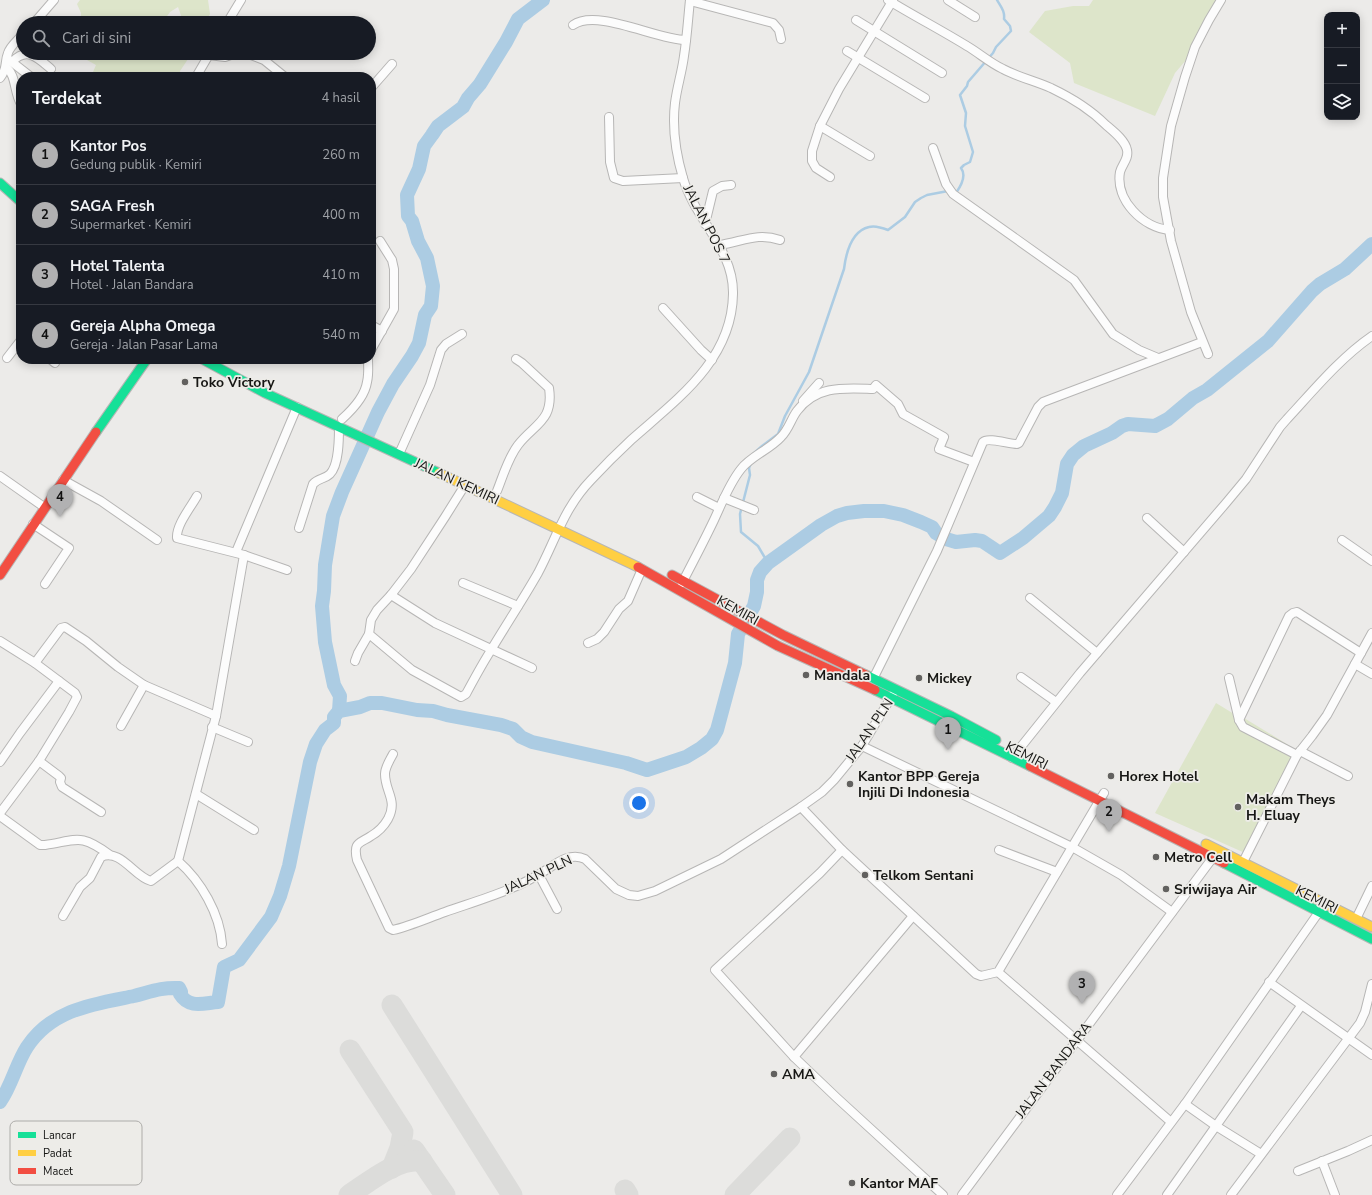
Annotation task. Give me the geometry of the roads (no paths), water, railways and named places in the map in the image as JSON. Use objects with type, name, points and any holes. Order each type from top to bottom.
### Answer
[{"type":"main road","points":[[0,183],[16,197]]},
{"type":"main road","points":[[0,193],[16,207]]},
{"type":"main road","points":[[0,575],[44,507],[143,364]]},
{"type":"main road","name":"JALAN KEMIRI","points":[[211,364],[265,393],[388,445],[465,485],[560,525],[681,585],[710,608]]},
{"type":"main road","name":"JALAN KEMIRI","points":[[227,364],[343,425]]},
{"type":"main road","name":"JALAN KEMIRI","points":[[400,451],[497,491],[642,569],[681,585]]},
{"type":"main road","name":"KEMIRI","points":[[681,585],[714,597],[783,635],[873,679],[893,694]]},
{"type":"main road","name":"KEMIRI","points":[[710,608],[778,646],[893,694],[1101,797],[1243,862],[1372,927]]},
{"type":"main road","name":"KEMIRI","points":[[1101,797],[1212,858],[1372,939]]},
{"type":"street","points":[[40,16],[54,0]]},
{"type":"street","points":[[232,16],[241,0]]},
{"type":"street","points":[[690,0],[772,23],[779,30],[780,39]]},
{"type":"street","name":"JALAN POS 7","points":[[369,634],[412,670],[461,697],[466,694],[491,649],[537,573],[572,502],[590,480],[702,375],[724,339],[729,324],[733,295],[732,276],[728,263],[719,245],[692,201],[683,178],[674,126],[674,113],[684,55],[690,0]]},
{"type":"street","points":[[948,0],[975,18]]},
{"type":"street","points":[[1208,354],[1202,342],[1186,294],[1171,241],[1162,190],[1171,126],[1181,90],[1196,47],[1209,20],[1221,0]]},
{"type":"street","points":[[830,177],[816,168],[812,161],[812,151],[820,126],[839,88],[874,32],[891,1],[967,46],[994,64],[1029,81],[1057,91],[1077,102],[1106,124],[1125,144],[1127,149],[1128,156],[1120,171],[1119,184],[1122,195],[1127,204],[1152,226],[1162,230],[1170,230]]},
{"type":"street","points":[[573,25],[580,21],[586,20],[597,21],[623,25],[669,39],[686,40]]},
{"type":"street","points":[[856,20],[942,73]]},
{"type":"street","points":[[16,42],[10,48],[8,53],[8,63],[12,73],[16,95]]},
{"type":"street","points":[[847,51],[925,98]]},
{"type":"street","points":[[0,78],[8,63],[16,58]]},
{"type":"street","points":[[40,60],[51,69]]},
{"type":"street","points":[[199,72],[206,60]]},
{"type":"street","points":[[264,60],[279,72]]},
{"type":"street","points":[[8,63],[23,72]]},
{"type":"street","points":[[376,82],[392,64]]},
{"type":"street","points":[[609,117],[610,162],[614,178],[624,181],[683,178]]},
{"type":"street","points":[[820,126],[870,156]]},
{"type":"street","points":[[933,148],[946,184],[953,194],[1074,280],[1113,334],[1139,350],[1158,358]]},
{"type":"street","points":[[705,224],[713,191],[722,186],[731,185]]},
{"type":"street","points":[[719,245],[758,236],[769,236],[780,240]]},
{"type":"street","points":[[376,341],[394,309],[395,279],[392,260],[380,241]]},
{"type":"street","points":[[663,308],[712,360]]},
{"type":"street","points":[[376,328],[382,331]]},
{"type":"street","points":[[400,451],[430,385],[441,350],[446,344],[462,334]]},
{"type":"street","points":[[1015,755],[1056,702],[1097,653],[1246,479],[1287,419],[1346,358],[1372,336]]},
{"type":"street","points":[[873,679],[937,551],[982,442],[989,440],[1016,444],[1019,443],[1038,407],[1043,402],[1202,342]]},
{"type":"street","points":[[7,358],[16,346]]},
{"type":"street","points":[[497,491],[505,470],[518,445],[544,418],[549,407],[549,388],[516,359]]},
{"type":"street","points":[[299,528],[313,484],[319,479],[328,476],[333,469],[343,425],[367,384],[368,364]]},
{"type":"street","points":[[681,585],[735,477],[746,464],[773,445],[785,433],[806,396],[819,383]]},
{"type":"street","points":[[800,407],[817,394],[826,391],[837,388],[873,389],[876,385],[898,404],[903,414],[944,437],[939,449],[974,462]]},
{"type":"street","points":[[0,641],[35,663],[59,681],[74,693],[77,699],[38,760],[0,814],[40,845],[79,839],[97,846],[110,855],[120,859],[143,877],[151,881],[178,862],[216,716],[227,656],[240,553],[297,407]]},
{"type":"street","points":[[0,476],[44,507]]},
{"type":"street","points":[[63,480],[101,501],[158,540]]},
{"type":"street","points":[[355,661],[358,652],[369,634],[371,620],[377,610],[391,595],[427,545],[465,485]]},
{"type":"street","points":[[198,496],[181,524],[177,533],[177,538],[240,553],[287,570]]},
{"type":"street","points":[[697,497],[719,508]]},
{"type":"street","points":[[724,498],[746,507]]},
{"type":"street","points":[[1147,518],[1184,552]]},
{"type":"street","points":[[33,524],[68,548],[45,584]]},
{"type":"street","points":[[1342,540],[1372,561]]},
{"type":"street","points":[[588,644],[597,639],[604,632],[619,609],[628,601],[642,569]]},
{"type":"street","points":[[463,583],[518,606]]},
{"type":"street","points":[[391,595],[435,623],[532,668]]},
{"type":"street","points":[[1030,598],[1097,653]]},
{"type":"street","points":[[1239,720],[1274,645],[1289,616],[1293,613],[1297,612],[1361,653]]},
{"type":"street","points":[[35,663],[61,628],[65,626],[144,685],[216,716]]},
{"type":"street","points":[[1243,862],[1299,753],[1327,715],[1372,633]]},
{"type":"street","points":[[1355,664],[1372,674]]},
{"type":"street","points":[[1021,677],[1056,702]]},
{"type":"street","points":[[1229,678],[1239,720],[1243,727],[1348,776]]},
{"type":"street","points":[[0,762],[3,750],[59,681]]},
{"type":"street","points":[[121,726],[144,685]]},
{"type":"street","name":"JALAN PLN","points":[[393,754],[385,772],[386,783],[393,802],[392,810],[382,828],[369,838],[360,841],[356,847],[356,853],[357,860],[389,928],[393,930],[488,897],[539,875],[564,859],[572,856],[578,856],[585,860],[622,892],[629,895],[645,895],[721,859],[822,792],[862,746],[893,694]]},
{"type":"street","points":[[212,727],[248,742]]},
{"type":"street","points":[[862,746],[1072,847],[1121,875],[1172,912]]},
{"type":"street","points":[[38,760],[61,778],[60,782],[62,788],[101,812]]},
{"type":"street","points":[[196,794],[254,830]]},
{"type":"street","points":[[801,807],[842,850],[976,974],[981,976],[998,972],[1101,797]]},
{"type":"street","points":[[842,850],[820,873],[715,970],[794,1057],[943,1195]]},
{"type":"street","points":[[999,850],[1057,872]]},
{"type":"street","name":"JALAN BANDARA","points":[[962,1195],[1218,850]]},
{"type":"street","points":[[63,916],[80,887],[90,878],[99,859],[105,855],[110,855]]},
{"type":"street","points":[[178,862],[193,876],[206,896],[218,923],[222,944]]},
{"type":"street","points":[[539,875],[557,909]]},
{"type":"street","points":[[1356,919],[1372,886]]},
{"type":"street","points":[[1117,1195],[1170,1122],[1185,1104],[1325,903]]},
{"type":"street","points":[[794,1057],[914,916]]},
{"type":"street","points":[[998,972],[1170,1122]]},
{"type":"street","points":[[1269,982],[1372,1055]]},
{"type":"street","points":[[1231,1195],[1360,1023],[1372,984]]},
{"type":"street","points":[[1167,1195],[1301,1006]]},
{"type":"street","points":[[1185,1104],[1216,1126],[1261,1154]]},
{"type":"street","points":[[1298,1171],[1348,1152],[1372,1140]]},
{"type":"street","points":[[1322,1161],[1335,1195]]},
{"type":"waterway","points":[[339,711],[340,696],[334,685],[325,642],[322,606],[325,565],[333,516],[342,492],[378,412],[393,384],[419,343],[425,315],[431,306],[433,286],[427,258],[418,241],[412,221],[408,216],[407,195],[419,169],[424,146],[438,126],[463,107],[468,98],[480,84],[506,42],[518,19],[543,0]]},
{"type":"waterway","points":[[956,193],[963,178],[963,171],[961,168],[970,162],[973,152],[965,126],[966,113],[960,95],[967,86],[968,82],[1011,31],[1010,26],[1004,19],[1003,11],[997,0]]},
{"type":"waterway","points":[[753,454],[778,434],[785,416],[809,372],[844,269],[848,250],[854,238],[863,229],[871,226],[888,230],[905,217],[915,202],[921,198],[927,195],[948,191]]},
{"type":"waterway","points":[[0,1102],[8,1089],[27,1047],[37,1034],[61,1016],[75,1010],[104,1002],[167,988],[179,988],[181,992],[180,994],[188,1002],[197,1004],[218,1002],[224,967],[239,960],[271,917],[280,896],[289,866],[310,762],[316,744],[325,730],[334,723],[334,717],[339,711],[360,707],[370,703],[382,703],[417,710],[433,711],[501,725],[513,729],[521,737],[532,742],[626,763],[647,770],[686,757],[712,739],[717,730],[735,663],[738,634],[754,606],[757,592],[757,580],[760,572],[768,563],[821,525],[837,516],[864,511],[884,511],[903,515],[932,527],[936,533],[946,539],[956,542],[975,540],[982,541],[1000,553],[1023,538],[1049,516],[1062,493],[1067,464],[1073,455],[1084,446],[1112,433],[1122,426],[1128,424],[1155,426],[1168,419],[1268,341],[1312,291],[1320,284],[1345,269],[1372,244]]},
{"type":"waterway","points":[[751,463],[749,468],[750,475],[740,514],[741,532],[758,546],[768,563]]},
{"type":"place","name":"Toko Victory","points":[[185,382]]},
{"type":"place","name":"Gereja Alpha Omega","points":[[60,517]]},
{"type":"place","name":"Mandala","points":[[806,675]]},
{"type":"place","name":"Mickey","points":[[919,678]]},
{"type":"place","name":"Kantor Pos","points":[[948,750]]},
{"type":"place","name":"Horex Hotel","points":[[1111,776]]},
{"type":"place","name":"Kantor BPP Gereja Injili Di Indonesia","points":[[850,784]]},
{"type":"place","name":"Makam Theys H. Eluay","points":[[1238,807]]},
{"type":"place","name":"SAGA Fresh","points":[[1109,832]]},
{"type":"place","name":"Metro Cell","points":[[1156,857]]},
{"type":"place","name":"Telkom Sentani","points":[[865,875]]},
{"type":"place","name":"Sriwijaya Air","points":[[1166,889]]},
{"type":"place","name":"Hotel Talenta","points":[[1082,1004]]},
{"type":"place","name":"AMA","points":[[774,1074]]},
{"type":"place","name":"Kantor MAF","points":[[852,1183]]}]
